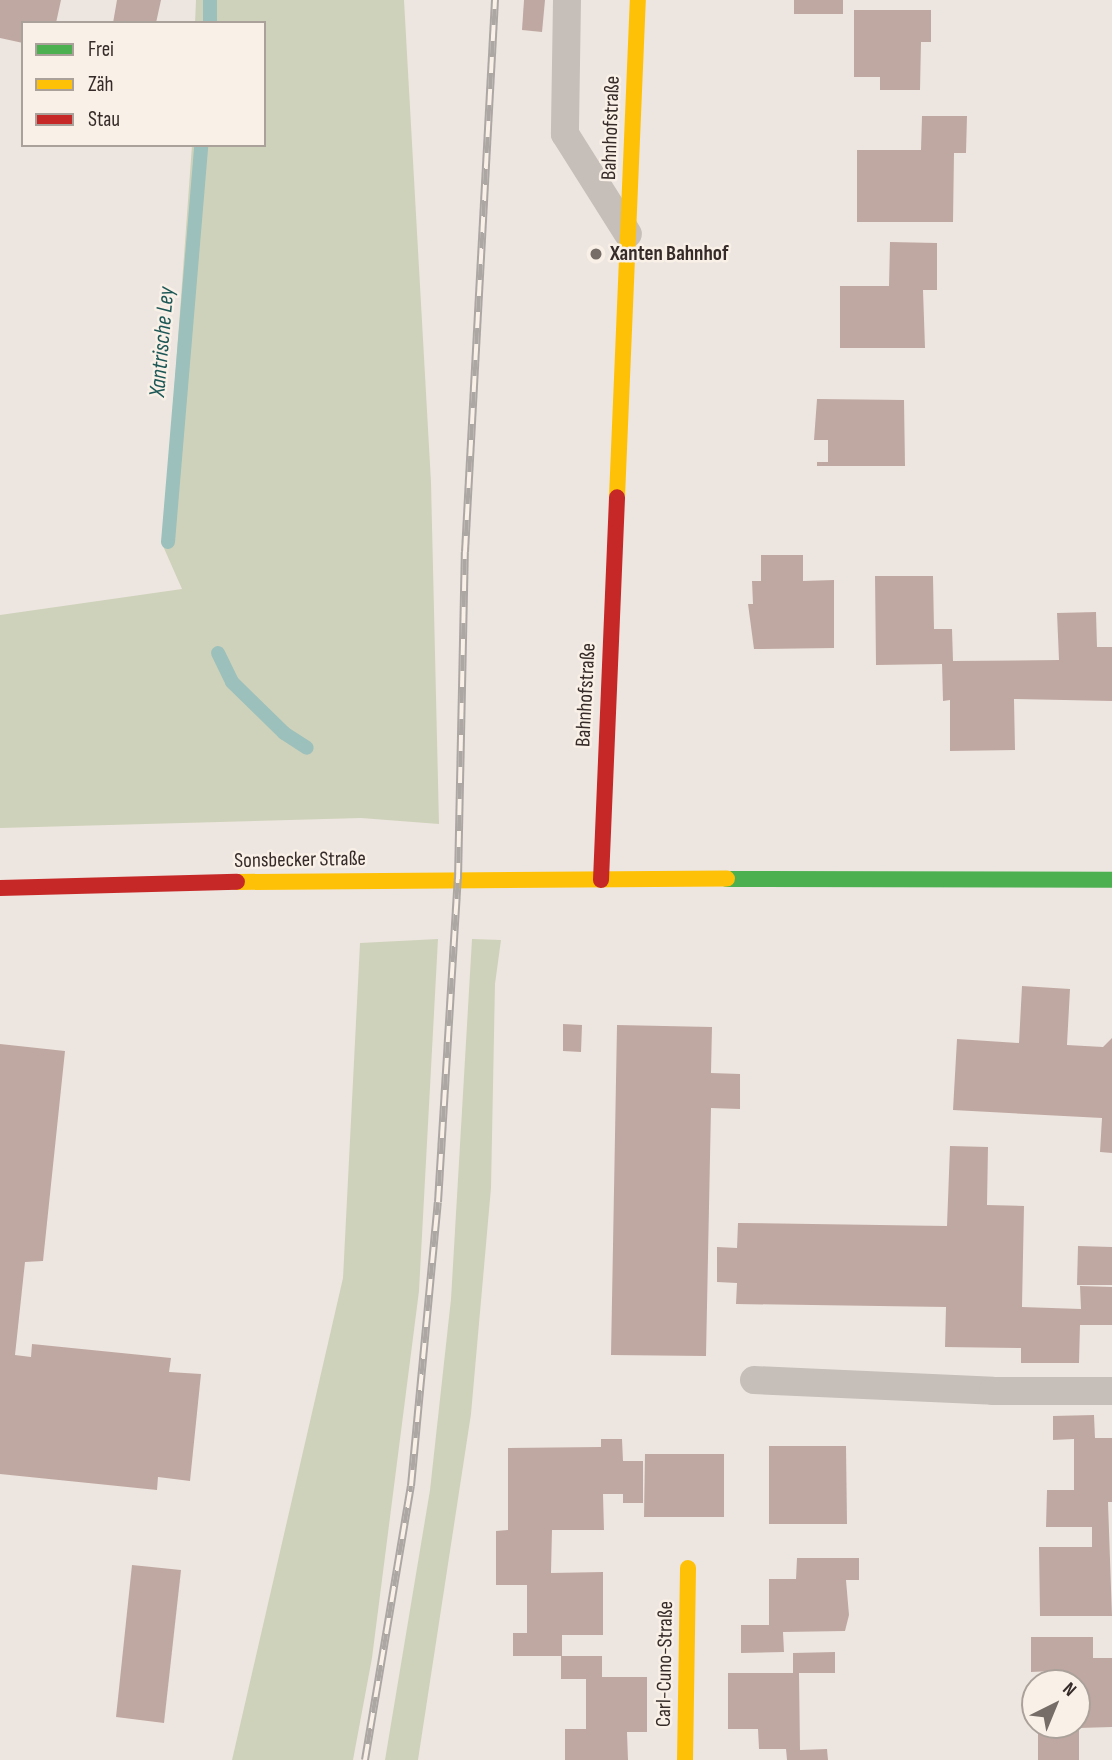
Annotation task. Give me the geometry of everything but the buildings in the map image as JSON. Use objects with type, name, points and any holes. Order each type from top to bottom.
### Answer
[{"type":"street","name":"Bahnhofstraße","points":[[601,880],[638,0]]},
{"type":"street","name":"Sonsbecker Straße","points":[[0,888],[356,879],[601,880]]},
{"type":"street","points":[[601,880],[1112,880]]},
{"type":"street","name":"Carl-Cuno-Straße","points":[[685,1760],[688,1568]]},
{"type":"lane","points":[[567,0],[565,134],[628,234]]},
{"type":"lane","points":[[754,1380],[993,1391],[1112,1391]]},
{"type":"green space","points":[[196,0],[404,0],[431,482],[439,824],[361,818],[0,828],[0,615],[182,589],[163,546],[192,147],[266,147],[266,21],[195,21]]},
{"type":"green space","points":[[438,939],[419,1291],[372,1658],[353,1760],[232,1760],[343,1278],[360,943]]},
{"type":"green space","points":[[472,939],[501,940],[495,984],[491,1188],[471,1414],[418,1760],[385,1760],[430,1490],[451,1299]]},
{"type":"waterway","name":"Xantrische Ley","points":[[210,0],[210,21]]},
{"type":"waterway","name":"Xantrische Ley","points":[[168,542],[201,147]]},
{"type":"waterway","name":"Xantrische Ley","points":[[218,653],[232,682],[284,733],[307,748]]},
{"type":"railway","points":[[365,1760],[411,1486],[438,1202],[458,879],[465,552],[495,0]]},
{"type":"traffic: fast","points":[[727,879],[1112,880]]},
{"type":"traffic: slow","points":[[617,497],[638,0]]},
{"type":"traffic: slow","points":[[237,882],[727,879]]},
{"type":"traffic: slow","points":[[685,1760],[688,1568]]},
{"type":"traffic: jam","points":[[601,880],[617,497]]},
{"type":"traffic: jam","points":[[0,888],[237,882]]},
{"type":"place","name":"Xanten Bahnhof","points":[[596,254]]}]
